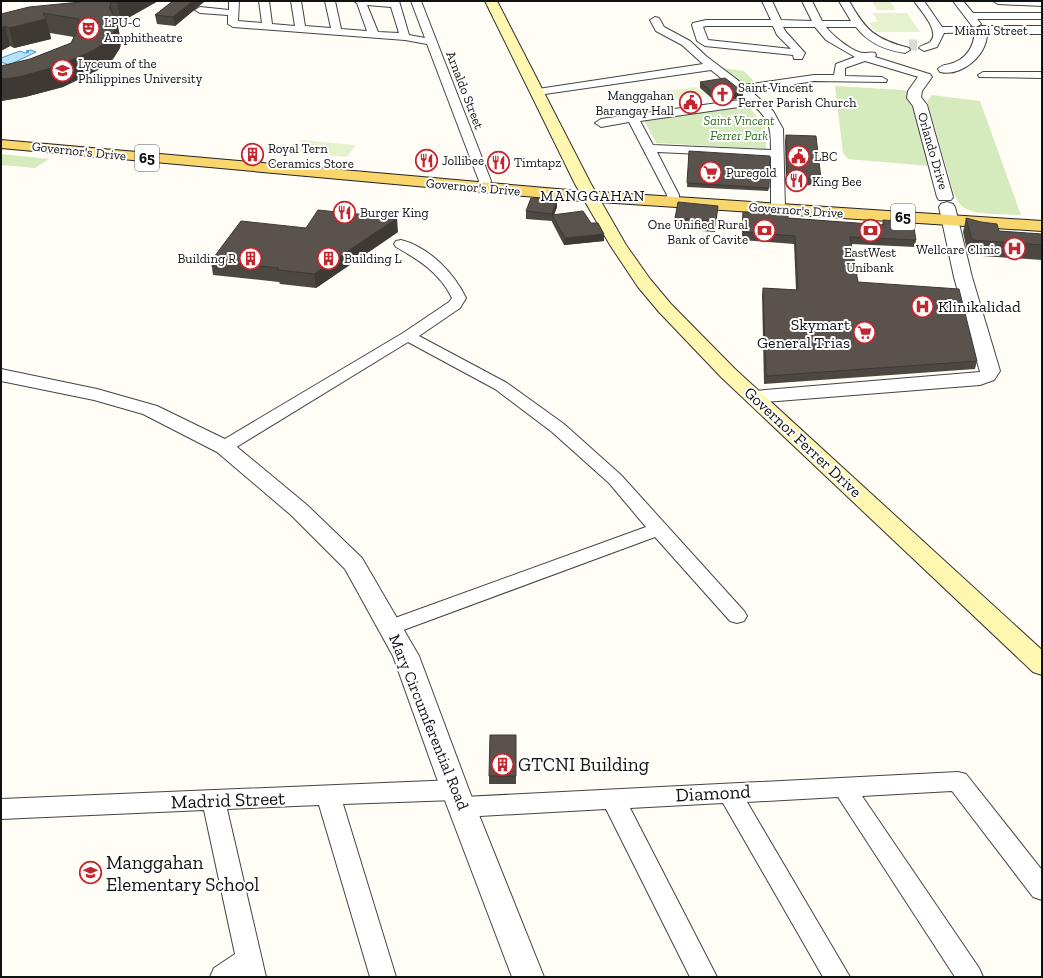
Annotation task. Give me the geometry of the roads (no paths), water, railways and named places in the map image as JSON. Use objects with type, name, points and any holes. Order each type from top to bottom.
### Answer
[{"type":"main road","name":"Governor Ferrer Drive","points":[[491,1],[583,184],[618,245],[644,283],[705,350],[754,397],[1042,664]]},
{"type":"main road","name":"Governor's Drive","points":[[1,144],[591,197],[778,209],[948,208],[1042,226]]},
{"type":"street","points":[[231,1],[234,13],[233,24],[405,37],[431,42]]},
{"type":"street","points":[[264,1],[267,27]]},
{"type":"street","points":[[296,1],[301,30]]},
{"type":"street","points":[[330,1],[337,32]]},
{"type":"street","points":[[374,35],[360,1],[394,2],[405,37]]},
{"type":"street","name":"Arnaldo Street","points":[[416,1],[485,181],[482,188]]},
{"type":"street","points":[[767,1],[781,33],[800,54]]},
{"type":"street","points":[[807,1],[818,24],[830,38],[865,57],[923,74],[949,73]]},
{"type":"street","points":[[844,1],[856,24],[867,34],[894,48]]},
{"type":"street","points":[[839,78],[840,66],[865,57],[894,48],[932,45],[939,36],[939,30],[919,1]]},
{"type":"street","points":[[958,1],[981,30]]},
{"type":"street","points":[[998,1],[1040,3]]},
{"type":"street","points":[[200,10],[234,13]]},
{"type":"street","points":[[970,16],[1042,16]]},
{"type":"street","points":[[655,20],[660,29],[686,43],[769,113],[777,129],[778,209]]},
{"type":"street","points":[[800,54],[740,35],[778,24],[856,24]]},
{"type":"street","name":"Miami Street","points":[[939,30],[1042,30]]},
{"type":"street","name":"Orlando Drive","points":[[920,105],[924,99],[925,92],[978,51],[982,40],[981,30]]},
{"type":"street","points":[[794,73],[800,54]]},
{"type":"street","points":[[538,92],[713,66]]},
{"type":"street","points":[[746,88],[794,73],[825,82],[839,78],[882,80]]},
{"type":"street","name":"Orlando Drive","points":[[754,397],[980,379],[987,376],[990,371],[963,277],[948,208],[920,105],[914,98],[915,91],[923,74]]},
{"type":"street","points":[[983,75],[1042,75]]},
{"type":"street","points":[[601,123],[756,101]]},
{"type":"street","points":[[633,118],[673,195],[672,202]]},
{"type":"street","points":[[648,148],[777,154]]},
{"type":"street","points":[[224,447],[408,336],[455,304],[458,298],[451,284],[432,262],[401,244]]},
{"type":"street","points":[[408,336],[501,386],[558,428],[615,479],[737,616]]},
{"type":"street","name":"Mary Circumferential Road","points":[[1,375],[97,395],[150,410],[224,447],[299,510],[354,564],[391,627],[406,656],[528,977]]},
{"type":"street","points":[[391,627],[658,529]]},
{"type":"street","name":"Diamond","points":[[459,798],[613,799],[950,780],[958,781],[1042,889]]},
{"type":"street","points":[[844,787],[970,977]]},
{"type":"street","points":[[729,792],[837,977]]},
{"type":"street","points":[[328,795],[383,977]]},
{"type":"street","name":"Madrid Street","points":[[1,809],[328,795],[459,798]]},
{"type":"street","points":[[613,799],[704,977]]},
{"type":"street","points":[[213,800],[251,968],[223,977]]},
{"type":"water","points":[[31,50],[36,52],[9,65],[1,62],[1,58],[20,51],[25,53],[29,52],[26,51]]},
{"type":"tunnel","points":[[909,45],[917,45]]},
{"type":"place","name":"LPU-C Amphitheatre","points":[[88,29]]},
{"type":"place","name":"Lyceum of the Philippines University","points":[[63,70]]},
{"type":"place","name":"Saint Vincent Ferrer Parish Church","points":[[722,94]]},
{"type":"place","name":"Manggahan Barangay Hall","points":[[690,102]]},
{"type":"place","name":"Royal Tern Ceramics Store","points":[[253,155]]},
{"type":"place","name":"LBC","points":[[798,156]]},
{"type":"place","name":"Jollibee","points":[[426,160]]},
{"type":"place","name":"Timtapz","points":[[499,162]]},
{"type":"place","name":"Puregold","points":[[711,172]]},
{"type":"place","name":"King Bee","points":[[796,181]]},
{"type":"place","name":"Burger King","points":[[345,212]]},
{"type":"place","name":"EastWest Unibank","points":[[870,230]]},
{"type":"place","name":"One Unified Rural Bank of Cavite","points":[[764,231]]},
{"type":"place","name":"Wellcare Clinic","points":[[1015,249]]},
{"type":"place","name":"Building R","points":[[251,258]]},
{"type":"place","name":"Building L","points":[[328,258]]},
{"type":"place","name":"Klinikalidad","points":[[923,306]]},
{"type":"place","name":"Skymart General Trias","points":[[865,333]]},
{"type":"place","name":"GTCNI Building","points":[[503,764]]},
{"type":"place","name":"Manggahan Elementary School","points":[[90,873]]},
{"type":"district","name":"MANGGAHAN","points":[[593,196]]},
{"type":"park label","name":"Saint Vincent Ferrer Park","points":[[739,128]]}]
